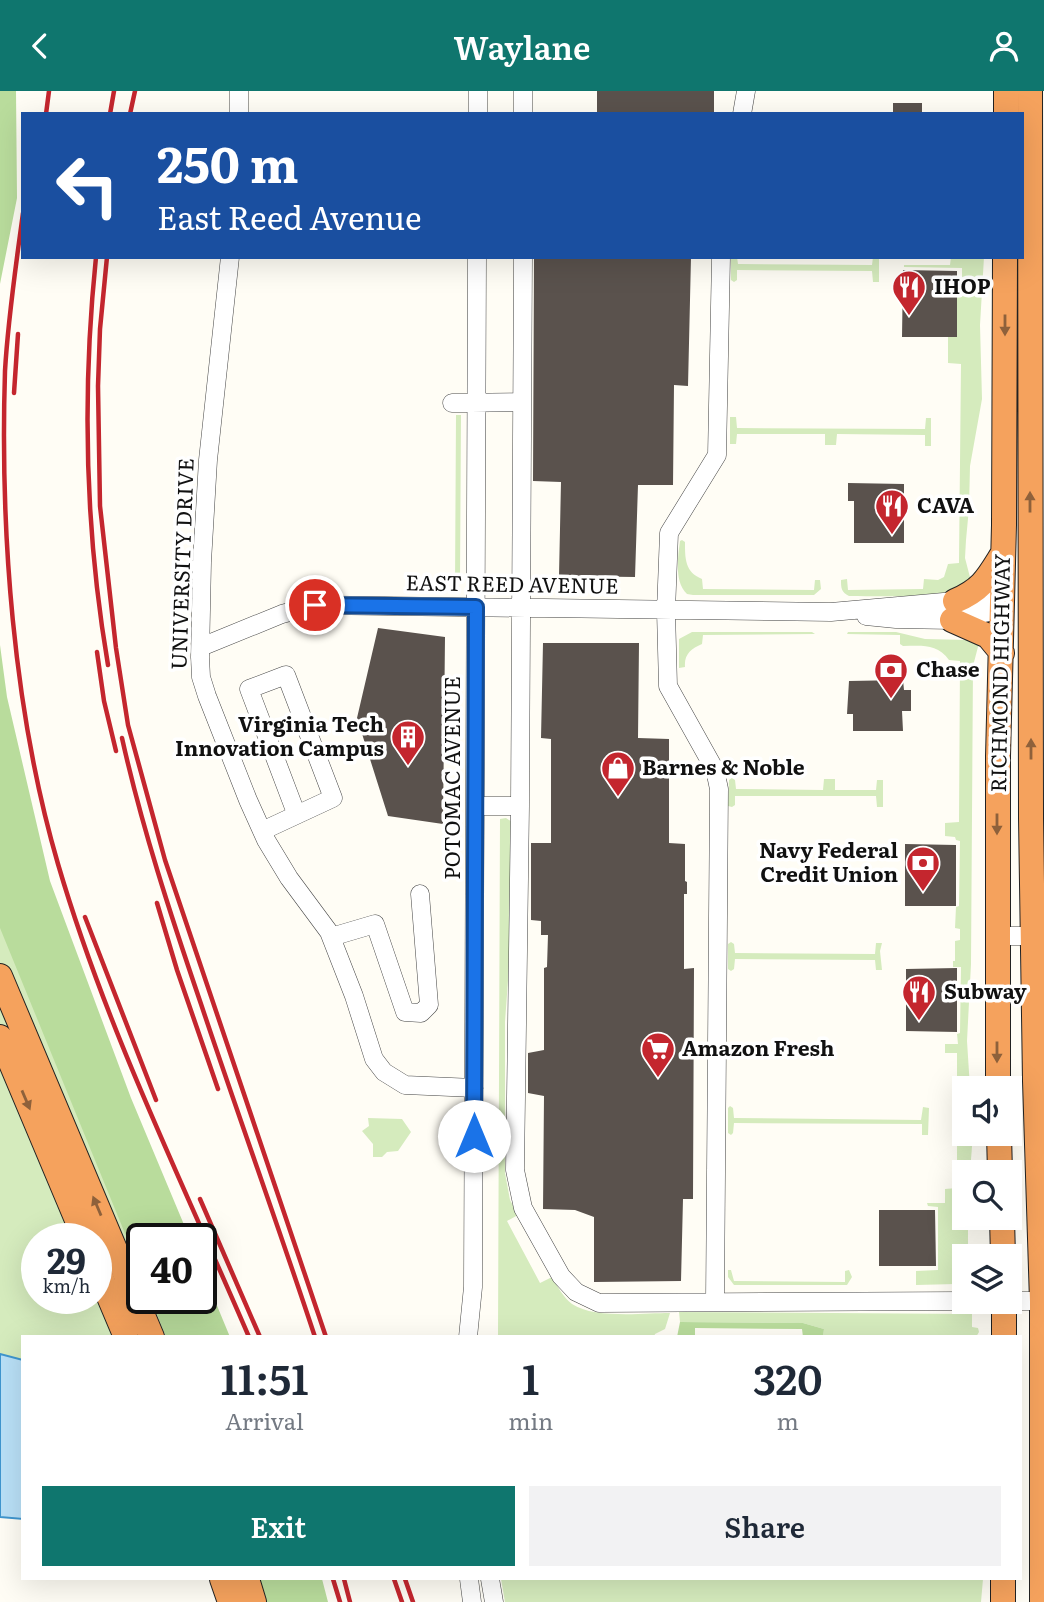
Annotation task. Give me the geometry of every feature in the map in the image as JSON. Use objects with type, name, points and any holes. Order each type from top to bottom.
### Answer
[{"type":"highway","points":[[1006,91],[1006,112]]},
{"type":"highway","name":"RICHMOND HIGHWAY","points":[[998,1076],[998,756],[1037,415],[1030,91]]},
{"type":"highway","name":"RICHMOND HIGHWAY","points":[[1004,259],[1004,552],[1015,615],[1031,662],[1038,936],[1035,1081],[1043,1301],[1042,1602]]},
{"type":"highway","points":[[1004,552],[982,586],[954,610],[988,636],[1015,615]]},
{"type":"highway","points":[[0,976],[151,1335]]},
{"type":"highway","points":[[0,1037],[78,1223]]},
{"type":"highway","points":[[112,1304],[125,1335]]},
{"type":"highway","points":[[1004,1314],[1004,1335]]},
{"type":"highway","points":[[222,1580],[230,1602]]},
{"type":"highway","points":[[247,1580],[254,1602]]},
{"type":"highway","points":[[1003,1580],[1003,1602]]},
{"type":"street","points":[[239,91],[239,112]]},
{"type":"street","points":[[478,91],[478,112]]},
{"type":"street","points":[[523,91],[523,112]]},
{"type":"street","points":[[742,112],[746,91]]},
{"type":"street","name":"UNIVERSITY DRIVE","points":[[230,259],[208,460],[202,562],[201,677],[261,831],[289,878],[331,937],[374,1059],[384,1072],[405,1085],[474,1088]]},
{"type":"street","name":"POTOMAC AVENUE","points":[[477,259],[473,1299],[477,1335]]},
{"type":"street","points":[[523,259],[515,1170],[523,1208],[561,1276],[576,1292],[599,1303],[952,1301]]},
{"type":"street","points":[[715,1302],[719,789],[715,770],[668,686],[666,611],[669,533],[718,455],[721,259]]},
{"type":"street","points":[[452,403],[522,402]]},
{"type":"street","name":"EAST REED AVENUE","points":[[201,647],[282,614],[315,605],[831,612],[954,610],[989,601],[1015,615]]},
{"type":"street","points":[[261,831],[332,798],[286,675],[249,689],[296,813]]},
{"type":"street","points":[[475,806],[520,806]]},
{"type":"street","points":[[331,937],[375,924],[405,1012],[421,1013],[429,1005],[420,894]]},
{"type":"street","points":[[996,936],[1038,936]]},
{"type":"street","name":"POTOMAC AVENUE","points":[[468,1335],[473,1299]]},
{"type":"street","points":[[1022,1301],[1043,1301]]},
{"type":"street","points":[[469,1580],[472,1602]]},
{"type":"street","points":[[490,1580],[494,1602]]},
{"type":"green space","points":[[0,91],[16,91],[17,198],[0,284]]},
{"type":"green space","points":[[731,259],[737,259],[738,264],[872,265],[873,259],[879,259],[879,282],[873,282],[872,271],[737,270],[737,280],[731,280]]},
{"type":"green space","points":[[951,259],[984,259],[980,325],[982,399],[970,466],[965,558],[972,585],[929,595],[849,596],[842,590],[841,580],[847,579],[848,590],[923,589],[924,579],[938,580],[944,577],[948,564],[959,563],[961,364],[948,363],[948,337],[957,337],[957,282],[962,281],[962,268],[904,267],[950,265]]},
{"type":"green space","points":[[456,415],[461,415],[460,580],[455,585]]},
{"type":"green space","points":[[730,417],[736,417],[737,428],[925,429],[926,418],[931,418],[931,446],[925,446],[925,435],[837,434],[836,445],[825,445],[825,434],[737,434],[736,444],[730,444]]},
{"type":"green space","points":[[682,540],[685,542],[689,569],[702,579],[703,589],[814,590],[815,580],[820,580],[821,589],[814,595],[687,594],[680,583],[678,569]]},
{"type":"green space","points":[[692,632],[815,634],[703,635],[702,644],[689,653],[685,667],[679,668],[679,639]]},
{"type":"green space","points":[[896,632],[925,639],[968,640],[979,643],[973,666],[971,964],[967,1041],[969,1076],[957,1076],[957,1053],[945,1053],[945,1044],[958,1044],[957,1034],[960,1033],[961,967],[953,967],[953,961],[955,941],[960,940],[960,929],[955,928],[956,907],[959,906],[960,841],[955,837],[945,836],[945,823],[959,822],[960,661],[949,660],[934,648],[903,646],[900,644],[900,635],[847,634]]},
{"type":"green space","points":[[0,645],[7,697],[50,881],[131,1098],[183,1223],[126,1223],[126,1236],[0,928]]},
{"type":"green space","points":[[824,779],[835,779],[835,790],[876,790],[877,780],[883,780],[883,807],[877,807],[876,796],[735,796],[735,805],[732,807],[728,806],[729,780],[735,780],[736,789],[823,790]]},
{"type":"green space","points":[[506,818],[512,822],[510,953],[505,1022],[505,1173],[510,1200],[518,1215],[507,1221],[540,1283],[552,1277],[572,1304],[593,1312],[670,1313],[665,1329],[655,1335],[498,1335],[500,819]]},
{"type":"green space","points":[[0,863],[136,1223],[126,1223],[126,1314],[175,1314],[183,1335],[21,1335],[21,1359],[0,1354]]},
{"type":"green space","points":[[876,943],[882,943],[882,970],[876,970],[875,960],[735,959],[734,969],[731,971],[728,969],[728,944],[734,944],[735,953],[875,954]]},
{"type":"green space","points":[[730,1106],[733,1108],[734,1118],[921,1120],[923,1107],[929,1108],[928,1135],[922,1135],[922,1124],[734,1123],[731,1135],[728,1133]]},
{"type":"green space","points":[[368,1118],[402,1119],[411,1132],[398,1151],[387,1152],[382,1157],[373,1157],[373,1144],[362,1131],[369,1126]]},
{"type":"green space","points":[[957,1146],[972,1146],[971,1160],[957,1160]]},
{"type":"green space","points":[[952,1188],[952,1230],[968,1230],[968,1244],[952,1244],[952,1284],[916,1285],[916,1271],[938,1270],[938,1207],[928,1206],[927,1203],[945,1203],[945,1189]]},
{"type":"green space","points":[[728,1270],[731,1270],[734,1281],[845,1282],[845,1271],[849,1270],[852,1277],[847,1285],[734,1285],[728,1277]]},
{"type":"green space","points":[[217,1306],[229,1335],[165,1335],[157,1314],[217,1314]]},
{"type":"green space","points":[[679,1312],[972,1314],[972,1327],[978,1328],[979,1332],[977,1335],[823,1335],[824,1329],[803,1323],[680,1322]]},
{"type":"green space","points":[[680,1322],[803,1323],[824,1329],[823,1335],[803,1335],[802,1329],[695,1328],[695,1335],[677,1335]]},
{"type":"green space","points":[[256,1580],[322,1580],[328,1602],[264,1602]]},
{"type":"green space","points":[[501,1580],[983,1580],[981,1602],[505,1602]]},
{"type":"water","points":[[0,1354],[21,1359],[21,1519],[0,1517]]},
{"type":"pier","points":[[1022,1395],[1044,1397],[1044,1559],[1022,1559]]},
{"type":"building","points":[[597,91],[714,91],[714,112],[597,112]]},
{"type":"building","points":[[893,103],[922,103],[922,112],[893,112]]},
{"type":"building","points":[[534,259],[691,259],[688,386],[674,385],[673,485],[638,485],[635,577],[559,576],[561,482],[533,481]]},
{"type":"building","points":[[903,270],[957,271],[957,337],[902,337]]},
{"type":"building","points":[[848,483],[904,484],[904,543],[854,543],[854,501],[848,501]]},
{"type":"building","name":"Virginia Tech Innovation Campus","points":[[378,628],[445,637],[443,824],[388,816],[357,718]]},
{"type":"building","points":[[543,643],[639,643],[638,738],[669,739],[669,843],[685,844],[687,894],[684,894],[684,969],[694,968],[693,1199],[683,1199],[681,1281],[594,1282],[594,1217],[575,1210],[543,1209],[544,1096],[528,1093],[528,1053],[544,1050],[544,968],[547,967],[548,935],[541,935],[541,921],[531,920],[531,843],[551,843],[551,739],[541,738]]},
{"type":"building","name":"Chase","points":[[903,680],[904,690],[911,690],[911,711],[902,711],[903,731],[853,731],[853,714],[847,714],[849,681]]},
{"type":"building","points":[[905,844],[956,845],[956,906],[905,906]]},
{"type":"building","points":[[957,968],[957,1032],[906,1031],[906,969]]},
{"type":"building","points":[[879,1210],[935,1210],[936,1266],[879,1266]]},
{"type":"railway","points":[[46,112],[49,91]]},
{"type":"railway","points":[[110,112],[114,91]]},
{"type":"railway","points":[[130,112],[135,91]]},
{"type":"railway","points":[[21,227],[6,351],[5,493],[13,619],[30,744],[58,864],[99,985],[146,1103],[248,1335]]},
{"type":"railway","points":[[96,259],[89,359],[88,461],[94,563],[108,665]]},
{"type":"railway","points":[[107,259],[98,386],[100,506],[116,648],[128,725],[165,860],[325,1335]]},
{"type":"railway","points":[[14,393],[18,334]]},
{"type":"railway","points":[[97,652],[104,701],[116,751]]},
{"type":"railway","points":[[122,738],[168,905],[314,1335]]},
{"type":"railway","points":[[157,903],[218,1089]]},
{"type":"railway","points":[[85,917],[156,1100]]},
{"type":"railway","points":[[200,1199],[259,1335]]},
{"type":"railway","points":[[333,1580],[340,1602]]},
{"type":"railway","points":[[344,1580],[350,1602]]},
{"type":"railway","points":[[394,1580],[402,1602]]},
{"type":"railway","points":[[405,1580],[413,1602]]},
{"type":"place","name":"IHOP","points":[[909,317]]},
{"type":"place","name":"CAVA","points":[[892,536]]},
{"type":"place","name":"Chase","points":[[891,700]]},
{"type":"place","name":"Virginia Tech Innovation Campus","points":[[408,767]]},
{"type":"place","name":"Barnes & Noble","points":[[618,798]]},
{"type":"place","name":"Navy Federal Credit Union","points":[[923,893]]},
{"type":"place","name":"Subway","points":[[919,1022]]},
{"type":"place","name":"Amazon Fresh","points":[[658,1079]]},
{"type":"route","points":[[315,605],[476,607],[474,1136]]}]
